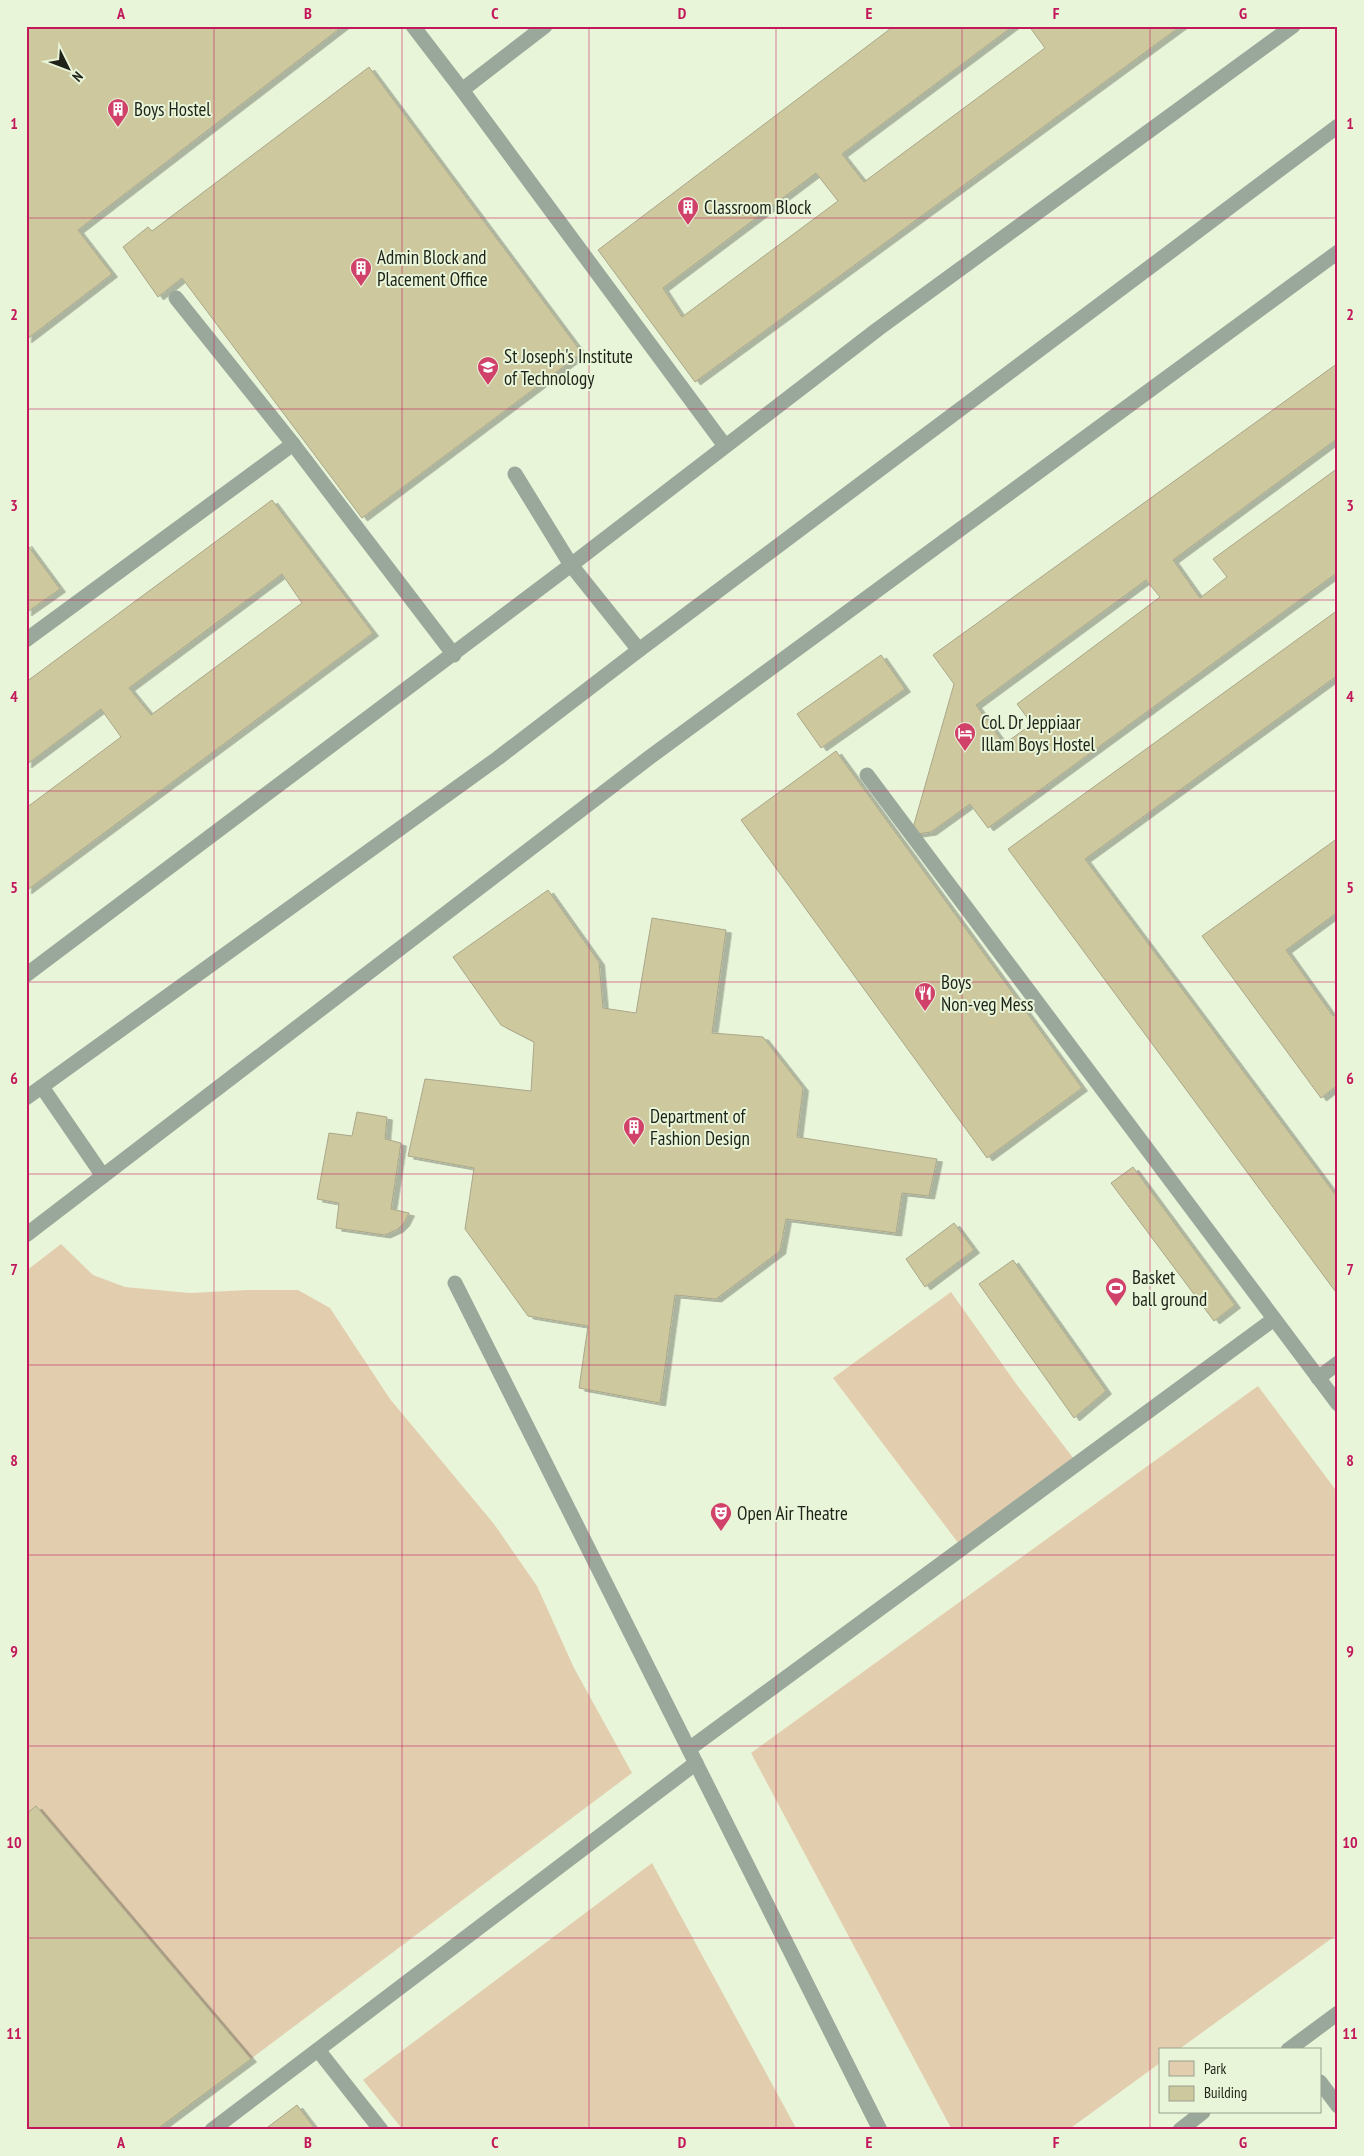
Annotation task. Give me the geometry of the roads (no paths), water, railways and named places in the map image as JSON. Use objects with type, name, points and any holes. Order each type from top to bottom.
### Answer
[{"type":"lane","points":[[413,26],[725,446]]},
{"type":"lane","points":[[462,90],[545,26]]},
{"type":"lane","points":[[26,975],[572,566],[878,329],[1292,26]]},
{"type":"lane","points":[[26,1098],[498,758],[639,650],[1338,126]]},
{"type":"lane","points":[[26,1234],[650,757],[1338,252]]},
{"type":"lane","points":[[176,298],[293,444],[454,654]]},
{"type":"lane","points":[[26,640],[293,444]]},
{"type":"lane","points":[[516,474],[572,566],[639,650]]},
{"type":"lane","points":[[867,775],[1338,1404]]},
{"type":"lane","points":[[42,1086],[103,1176]]},
{"type":"lane","points":[[455,1283],[880,2130]]},
{"type":"lane","points":[[689,1749],[1274,1318]]},
{"type":"lane","points":[[1318,1378],[1338,1363]]},
{"type":"lane","points":[[212,2130],[696,1763]]},
{"type":"lane","points":[[1293,2048],[1338,2013]]},
{"type":"lane","points":[[318,2050],[381,2130]]},
{"type":"lane","points":[[1322,2085],[1338,2106]]},
{"type":"lane","points":[[1180,2130],[1201,2114]]},
{"type":"place","name":"Boys Hostel","points":[[118,128]]},
{"type":"place","name":"Classroom Block","points":[[688,226]]},
{"type":"place","name":"Admin Block and Placement Office","points":[[361,287]]},
{"type":"place","name":"St Joseph's Institute of Technology","points":[[488,386]]},
{"type":"place","name":"Col. Dr Jeppiaar Illam Boys Hostel","points":[[965,752]]},
{"type":"place","name":"Boys Non-veg Mess","points":[[925,1012]]},
{"type":"place","name":"Department of Fashion Design","points":[[634,1146]]},
{"type":"place","name":"Basket ball ground","points":[[1116,1307]]},
{"type":"place","name":"Open Air Theatre","points":[[721,1532]]}]
